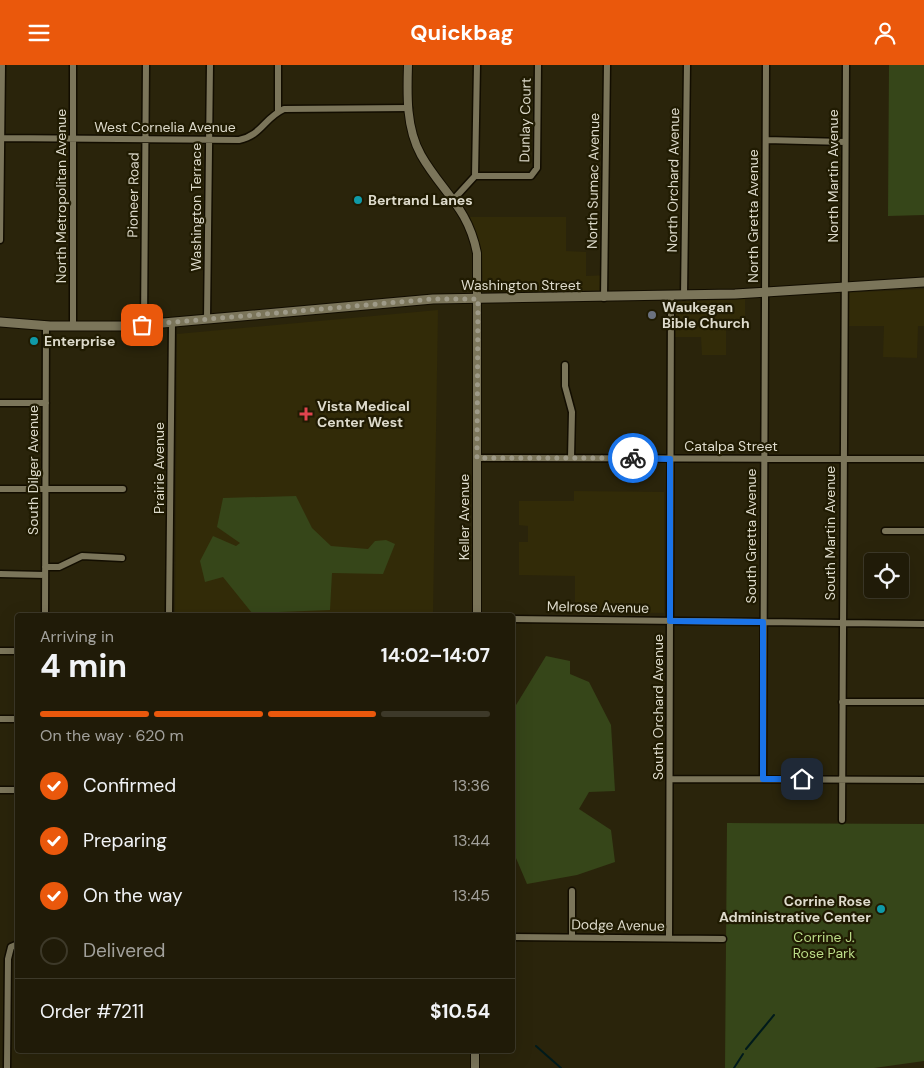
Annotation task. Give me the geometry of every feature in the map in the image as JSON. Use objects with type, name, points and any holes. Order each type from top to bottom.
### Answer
[{"type":"main road","name":"Washington Street","points":[[0,321],[46,326],[144,325],[433,299],[684,296],[924,283]]},
{"type":"street","points":[[0,240],[2,65]]},
{"type":"street","name":"North Metropolitan Avenue","points":[[73,326],[74,65]]},
{"type":"street","name":"Pioneer Road","points":[[144,325],[146,65]]},
{"type":"street","name":"Washington Terrace","points":[[207,319],[210,65]]},
{"type":"street","points":[[278,65],[278,112],[294,107],[409,109]]},
{"type":"street","name":"Keller Avenue","points":[[408,65],[409,119],[420,154],[454,199],[468,222],[475,245],[478,299],[477,613]]},
{"type":"street","points":[[454,199],[475,176],[477,65]]},
{"type":"street","name":"Dunlay Court","points":[[475,176],[520,177],[535,173],[537,168],[538,65]]},
{"type":"street","name":"North Sumac Avenue","points":[[604,298],[607,65]]},
{"type":"street","name":"North Orchard Avenue","points":[[684,296],[687,65]]},
{"type":"street","name":"North Gretta Avenue","points":[[765,292],[766,65]]},
{"type":"street","name":"North Martin Avenue","points":[[844,287],[846,65]]},
{"type":"street","name":"West Cornelia Avenue","points":[[0,138],[209,140],[250,138],[278,112]]},
{"type":"street","points":[[766,141],[845,142]]},
{"type":"street","name":"South Martin Avenue","points":[[842,820],[844,287]]},
{"type":"street","name":"South Gretta Avenue","points":[[763,779],[765,292]]},
{"type":"street","name":"South Orchard Avenue","points":[[669,938],[672,296]]},
{"type":"street","name":"Prairie Avenue","points":[[169,613],[172,483],[172,323]]},
{"type":"street","name":"South Dilger Avenue","points":[[45,613],[46,326]]},
{"type":"street","points":[[565,365],[565,386],[572,412],[572,458]]},
{"type":"street","points":[[0,403],[46,403]]},
{"type":"street","name":"Catalpa Street","points":[[477,458],[924,459]]},
{"type":"street","points":[[0,489],[122,489]]},
{"type":"street","points":[[885,531],[924,531]]},
{"type":"street","points":[[0,574],[45,571],[59,567],[82,556],[122,558]]},
{"type":"street","name":"Melrose Avenue","points":[[515,619],[924,624]]},
{"type":"street","points":[[0,651],[15,651]]},
{"type":"street","points":[[842,702],[924,702]]},
{"type":"street","points":[[0,719],[15,719]]},
{"type":"street","points":[[670,779],[924,780]]},
{"type":"street","points":[[0,790],[15,790]]},
{"type":"street","points":[[572,891],[572,937]]},
{"type":"street","name":"Dodge Avenue","points":[[515,937],[723,939]]},
{"type":"street","points":[[7,1068],[8,959],[11,947],[15,945]]},
{"type":"street","points":[[474,1068],[475,1053]]},
{"type":"shaded area","points":[[470,217],[566,217],[566,251],[586,252],[586,276],[608,275],[608,290],[485,292],[483,288],[482,254]]},
{"type":"shaded area","points":[[924,289],[924,326],[918,326],[917,358],[883,357],[884,326],[840,326],[841,293]]},
{"type":"shaded area","points":[[745,299],[745,327],[726,327],[726,355],[702,355],[701,337],[670,337],[669,302]]},
{"type":"shaded area","name":"Vista Medical Center West","points":[[438,310],[433,613],[175,613],[177,334]]},
{"type":"shaded area","points":[[574,491],[664,492],[664,613],[575,612],[575,576],[519,575],[519,542],[528,542],[528,526],[519,525],[519,501],[574,501]]},
{"type":"green space","points":[[889,65],[924,65],[924,215],[888,216]]},
{"type":"green space","points":[[296,496],[312,528],[331,546],[368,549],[375,541],[386,540],[395,544],[383,574],[332,573],[330,610],[252,613],[223,577],[205,582],[200,561],[213,536],[236,546],[240,543],[217,527],[223,498]]},
{"type":"green space","points":[[546,656],[570,661],[570,674],[589,682],[611,725],[615,791],[589,792],[579,809],[611,830],[615,862],[577,875],[527,884],[515,856],[515,707]]},
{"type":"green space","name":"Corrine J. Rose Park","points":[[727,823],[924,824],[924,1061],[874,1068],[725,1068]]},
{"type":"waterway","points":[[746,1049],[774,1015]]},
{"type":"waterway","points":[[536,1046],[561,1068]]},
{"type":"waterway","points":[[734,1068],[743,1054]]},
{"type":"way so far","points":[[142,325],[433,299],[478,299],[477,458],[633,458]]},
{"type":"place","name":"Bertrand Lanes","points":[[358,200]]},
{"type":"place","name":"Waukegan Bible Church","points":[[652,315]]},
{"type":"place","name":"Enterprise","points":[[34,341]]},
{"type":"place","name":"Vista Medical Center West","points":[[306,414]]},
{"type":"place","name":"Corrine Rose Administrative Center","points":[[881,909]]},
{"type":"route","points":[[633,458],[670,459],[670,621],[763,622],[763,779],[802,779]]}]
